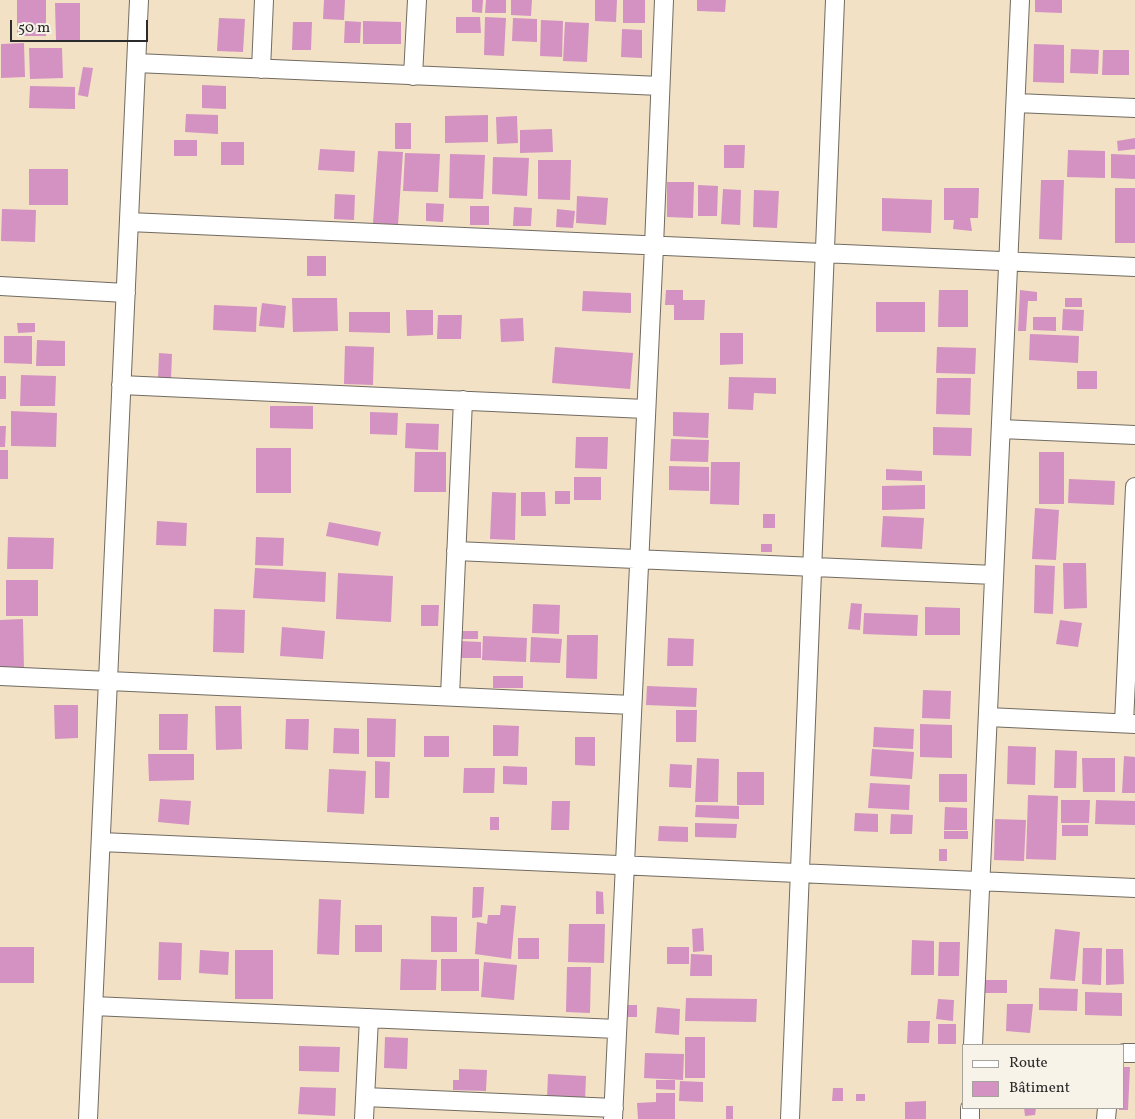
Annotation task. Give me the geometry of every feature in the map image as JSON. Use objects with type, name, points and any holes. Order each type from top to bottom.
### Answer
[{"type":"street","points":[[88,1119],[139,0]]},
{"type":"street","points":[[261,68],[264,0]]},
{"type":"street","points":[[413,76],[417,0]]},
{"type":"street","points":[[365,1097],[614,1113],[664,0]]},
{"type":"street","points":[[790,1119],[835,0]]},
{"type":"street","points":[[973,1044],[1020,0]]},
{"type":"street","points":[[136,63],[660,86]]},
{"type":"street","points":[[1016,103],[1135,108]]},
{"type":"street","points":[[129,222],[1135,267]]},
{"type":"street","points":[[0,286],[126,293]]},
{"type":"street","points":[[121,385],[645,409]]},
{"type":"street","points":[[450,696],[463,400]]},
{"type":"street","points":[[1001,429],[1135,435]]},
{"type":"street","points":[[988,717],[1130,723],[1135,487]]},
{"type":"street","points":[[456,551],[994,575]]},
{"type":"street","points":[[0,676],[632,704]]},
{"type":"street","points":[[101,842],[1135,888]]},
{"type":"street","points":[[93,1006],[618,1029]]},
{"type":"street","points":[[364,1119],[369,1018]]},
{"type":"building","points":[[17,0],[46,0],[46,36],[17,36]]},
{"type":"building","points":[[324,0],[345,0],[344,20],[323,19]]},
{"type":"building","points":[[472,0],[483,0],[482,13],[472,12]]},
{"type":"building","points":[[486,0],[506,0],[506,13],[485,13]]},
{"type":"building","points":[[511,0],[532,0],[531,16],[511,15]]},
{"type":"building","points":[[595,0],[617,0],[616,22],[595,21]]},
{"type":"building","points":[[623,0],[645,0],[645,23],[623,23]]},
{"type":"building","points":[[697,0],[726,0],[725,12],[697,11]]},
{"type":"building","points":[[1035,0],[1062,0],[1062,13],[1035,12]]},
{"type":"building","points":[[55,3],[80,3],[80,40],[56,40]]},
{"type":"building","points":[[456,17],[480,17],[481,33],[456,33]]},
{"type":"building","points":[[485,17],[506,18],[504,56],[484,55]]},
{"type":"building","points":[[219,18],[245,19],[243,52],[217,51]]},
{"type":"building","points":[[513,18],[537,19],[537,42],[512,41]]},
{"type":"building","points":[[541,20],[563,21],[562,57],[540,56]]},
{"type":"building","points":[[345,21],[361,22],[360,43],[344,43]]},
{"type":"building","points":[[363,21],[401,22],[401,44],[363,44]]},
{"type":"building","points":[[293,22],[312,22],[311,50],[292,50]]},
{"type":"building","points":[[565,22],[589,23],[587,62],[563,61]]},
{"type":"building","points":[[622,29],[642,30],[642,58],[621,57]]},
{"type":"building","points":[[24,43],[25,77],[1,78],[1,44]]},
{"type":"building","points":[[1034,44],[1064,45],[1064,83],[1033,82]]},
{"type":"building","points":[[29,48],[62,48],[63,78],[30,79]]},
{"type":"building","points":[[1071,49],[1099,50],[1098,74],[1070,73]]},
{"type":"building","points":[[1103,50],[1129,50],[1129,75],[1102,75]]},
{"type":"building","points":[[83,67],[93,68],[88,97],[78,95]]},
{"type":"building","points":[[202,85],[226,86],[226,109],[202,108]]},
{"type":"building","points":[[30,86],[75,87],[75,109],[29,108]]},
{"type":"building","points":[[186,114],[218,115],[218,134],[185,132]]},
{"type":"building","points":[[488,115],[488,142],[445,143],[445,116]]},
{"type":"building","points":[[517,116],[518,143],[497,144],[496,117]]},
{"type":"building","points":[[395,123],[411,123],[411,149],[395,149]]},
{"type":"building","points":[[552,129],[553,152],[520,153],[520,130]]},
{"type":"building","points":[[1135,138],[1135,149],[1118,151],[1117,141]]},
{"type":"building","points":[[174,140],[197,140],[197,156],[174,156]]},
{"type":"building","points":[[221,142],[244,142],[244,165],[221,165]]},
{"type":"building","points":[[724,145],[745,145],[744,168],[724,168]]},
{"type":"building","points":[[320,149],[355,151],[354,172],[318,170]]},
{"type":"building","points":[[1068,150],[1105,151],[1105,178],[1067,177]]},
{"type":"building","points":[[378,151],[403,152],[398,225],[373,223]]},
{"type":"building","points":[[405,153],[440,154],[438,192],[403,191]]},
{"type":"building","points":[[450,154],[485,155],[483,199],[449,198]]},
{"type":"building","points":[[1111,154],[1135,155],[1135,179],[1111,178]]},
{"type":"building","points":[[493,157],[529,158],[527,196],[492,194]]},
{"type":"building","points":[[538,160],[571,160],[570,200],[538,199]]},
{"type":"building","points":[[29,169],[68,169],[68,205],[29,205]]},
{"type":"building","points":[[1041,180],[1064,180],[1062,240],[1039,239]]},
{"type":"building","points":[[667,182],[694,182],[693,218],[667,217]]},
{"type":"building","points":[[698,185],[718,186],[717,216],[698,216]]},
{"type":"building","points":[[944,188],[979,188],[978,218],[970,218],[972,231],[953,229],[954,220],[944,220]]},
{"type":"building","points":[[1115,188],[1135,188],[1135,243],[1115,243]]},
{"type":"building","points":[[723,189],[741,190],[740,225],[721,224]]},
{"type":"building","points":[[754,190],[779,191],[777,228],[753,227]]},
{"type":"building","points":[[335,194],[355,195],[354,220],[334,219]]},
{"type":"building","points":[[577,196],[608,198],[606,225],[576,223]]},
{"type":"building","points":[[882,198],[932,200],[931,233],[882,231]]},
{"type":"building","points":[[426,203],[444,204],[443,222],[426,221]]},
{"type":"building","points":[[470,206],[489,206],[489,225],[470,225]]},
{"type":"building","points":[[514,207],[532,208],[531,226],[513,226]]},
{"type":"building","points":[[2,209],[36,210],[35,242],[1,241]]},
{"type":"building","points":[[557,209],[575,211],[573,228],[556,227]]},
{"type":"building","points":[[307,256],[326,256],[326,276],[307,276]]},
{"type":"building","points":[[666,290],[683,290],[683,300],[705,300],[704,320],[674,320],[674,305],[665,305]]},
{"type":"building","points":[[939,290],[968,290],[968,327],[938,327]]},
{"type":"building","points":[[1020,290],[1037,292],[1037,301],[1028,301],[1026,331],[1018,331]]},
{"type":"building","points":[[583,291],[631,293],[631,313],[582,311]]},
{"type":"building","points":[[292,298],[337,298],[338,331],[293,332]]},
{"type":"building","points":[[1065,298],[1082,298],[1082,307],[1065,307]]},
{"type":"building","points":[[876,302],[925,302],[925,332],[876,332]]},
{"type":"building","points":[[262,303],[286,306],[284,328],[259,326]]},
{"type":"building","points":[[214,305],[257,307],[256,332],[213,330]]},
{"type":"building","points":[[1063,309],[1084,310],[1083,331],[1062,330]]},
{"type":"building","points":[[406,310],[433,310],[433,335],[407,336]]},
{"type":"building","points":[[349,312],[390,312],[390,333],[349,332]]},
{"type":"building","points":[[438,315],[462,315],[461,339],[437,339]]},
{"type":"building","points":[[1033,317],[1056,317],[1056,331],[1033,330]]},
{"type":"building","points":[[523,318],[524,341],[501,342],[500,319]]},
{"type":"building","points":[[17,323],[35,323],[35,332],[18,333]]},
{"type":"building","points":[[720,333],[743,333],[743,364],[720,365]]},
{"type":"building","points":[[1030,334],[1079,336],[1078,363],[1029,360]]},
{"type":"building","points":[[4,336],[32,336],[32,364],[4,363]]},
{"type":"building","points":[[37,340],[65,341],[65,366],[36,366]]},
{"type":"building","points":[[345,346],[374,347],[373,385],[344,384]]},
{"type":"building","points":[[555,347],[633,353],[630,389],[552,383]]},
{"type":"building","points":[[937,347],[976,348],[975,374],[936,373]]},
{"type":"building","points":[[159,353],[172,354],[171,380],[158,379]]},
{"type":"building","points":[[1077,371],[1097,371],[1097,389],[1077,389]]},
{"type":"building","points":[[21,375],[56,376],[55,406],[20,406]]},
{"type":"building","points":[[0,376],[6,376],[6,399],[0,399]]},
{"type":"building","points":[[729,377],[776,378],[776,394],[754,393],[753,410],[728,409]]},
{"type":"building","points":[[937,378],[971,378],[970,415],[936,414]]},
{"type":"building","points":[[270,406],[313,406],[313,429],[270,428]]},
{"type":"building","points":[[11,411],[57,413],[56,447],[11,446]]},
{"type":"building","points":[[370,412],[398,413],[397,435],[370,434]]},
{"type":"building","points":[[673,412],[709,413],[708,438],[673,436]]},
{"type":"building","points":[[406,423],[439,424],[438,450],[405,448]]},
{"type":"building","points":[[0,426],[6,426],[5,447],[0,447]]},
{"type":"building","points":[[933,427],[972,428],[971,456],[933,455]]},
{"type":"building","points":[[576,437],[608,437],[607,469],[575,468]]},
{"type":"building","points":[[671,439],[709,440],[708,462],[670,461]]},
{"type":"building","points":[[256,448],[291,448],[291,493],[256,493]]},
{"type":"building","points":[[0,450],[8,450],[8,479],[0,479]]},
{"type":"building","points":[[415,452],[446,452],[446,492],[414,492]]},
{"type":"building","points":[[1039,452],[1064,452],[1064,504],[1039,504]]},
{"type":"building","points":[[711,462],[740,462],[739,505],[710,504]]},
{"type":"building","points":[[669,466],[709,467],[709,491],[669,490]]},
{"type":"building","points":[[886,469],[922,471],[922,481],[886,480]]},
{"type":"building","points":[[574,477],[601,477],[601,500],[574,500]]},
{"type":"building","points":[[1069,479],[1115,481],[1114,505],[1068,503]]},
{"type":"building","points":[[925,485],[925,509],[882,510],[882,486]]},
{"type":"building","points":[[555,491],[570,491],[570,504],[555,504]]},
{"type":"building","points":[[492,492],[516,493],[515,540],[490,539]]},
{"type":"building","points":[[521,492],[545,492],[546,516],[521,516]]},
{"type":"building","points":[[1035,508],[1059,510],[1056,560],[1032,559]]},
{"type":"building","points":[[763,514],[775,514],[775,528],[763,528]]},
{"type":"building","points":[[883,516],[924,518],[922,549],[881,547]]},
{"type":"building","points":[[157,521],[187,523],[186,546],[156,545]]},
{"type":"building","points":[[329,522],[381,532],[378,546],[326,536]]},
{"type":"building","points":[[8,537],[54,538],[53,569],[7,569]]},
{"type":"building","points":[[256,537],[284,538],[283,566],[255,565]]},
{"type":"building","points":[[761,544],[772,544],[772,552],[761,552]]},
{"type":"building","points":[[1063,563],[1086,563],[1087,608],[1064,609]]},
{"type":"building","points":[[1035,565],[1055,566],[1053,614],[1034,613]]},
{"type":"building","points":[[255,568],[326,572],[325,602],[253,598]]},
{"type":"building","points":[[338,573],[393,576],[391,622],[336,619]]},
{"type":"building","points":[[6,580],[38,580],[38,616],[6,616]]},
{"type":"building","points":[[851,603],[862,604],[860,630],[848,629]]},
{"type":"building","points":[[533,604],[560,605],[559,634],[532,633]]},
{"type":"building","points":[[421,605],[439,605],[438,626],[421,626]]},
{"type":"building","points":[[925,607],[960,608],[960,635],[925,635]]},
{"type":"building","points":[[214,609],[245,610],[244,653],[213,652]]},
{"type":"building","points":[[864,613],[918,615],[917,636],[863,634]]},
{"type":"building","points":[[23,619],[24,670],[0,670],[0,620]]},
{"type":"building","points":[[1060,620],[1082,623],[1078,647],[1056,644]]},
{"type":"building","points":[[282,627],[325,631],[323,659],[280,656]]},
{"type":"building","points":[[462,631],[478,631],[478,639],[462,639]]},
{"type":"building","points":[[567,635],[598,635],[597,679],[566,678]]},
{"type":"building","points":[[483,636],[527,638],[526,662],[482,660]]},
{"type":"building","points":[[531,637],[562,639],[560,663],[530,662]]},
{"type":"building","points":[[668,638],[694,639],[693,666],[667,666]]},
{"type":"building","points":[[459,641],[481,642],[481,658],[459,658]]},
{"type":"building","points":[[493,676],[523,676],[523,688],[493,688]]},
{"type":"building","points":[[647,686],[697,688],[696,707],[646,705]]},
{"type":"building","points":[[923,690],[951,691],[950,719],[922,718]]},
{"type":"building","points":[[54,705],[78,705],[78,738],[55,739]]},
{"type":"building","points":[[215,706],[241,706],[242,749],[216,750]]},
{"type":"building","points":[[676,710],[697,710],[696,742],[676,742]]},
{"type":"building","points":[[159,714],[188,714],[187,750],[159,750]]},
{"type":"building","points":[[367,718],[396,719],[395,757],[367,757]]},
{"type":"building","points":[[286,719],[309,719],[308,750],[285,749]]},
{"type":"building","points":[[920,724],[952,725],[952,758],[920,757]]},
{"type":"building","points":[[493,725],[519,726],[518,756],[493,756]]},
{"type":"building","points":[[874,727],[914,729],[913,749],[873,747]]},
{"type":"building","points":[[334,728],[359,729],[359,754],[333,753]]},
{"type":"building","points":[[424,736],[449,736],[449,757],[424,757]]},
{"type":"building","points":[[575,737],[595,737],[595,766],[575,765]]},
{"type":"building","points":[[1008,746],[1036,747],[1035,785],[1007,784]]},
{"type":"building","points":[[872,749],[914,752],[912,779],[870,776]]},
{"type":"building","points":[[1055,750],[1077,751],[1076,788],[1054,788]]},
{"type":"building","points":[[148,754],[194,754],[194,780],[149,781]]},
{"type":"building","points":[[1124,756],[1135,757],[1135,793],[1122,793]]},
{"type":"building","points":[[697,758],[719,759],[718,802],[695,802]]},
{"type":"building","points":[[1082,758],[1115,758],[1115,792],[1083,792]]},
{"type":"building","points":[[375,761],[390,762],[389,798],[375,798]]},
{"type":"building","points":[[670,764],[692,765],[691,788],[669,787]]},
{"type":"building","points":[[503,766],[527,767],[527,785],[503,784]]},
{"type":"building","points":[[464,768],[495,768],[494,793],[463,793]]},
{"type":"building","points":[[329,769],[366,771],[364,814],[327,812]]},
{"type":"building","points":[[737,772],[764,772],[764,805],[737,805]]},
{"type":"building","points":[[939,774],[967,774],[967,802],[939,802]]},
{"type":"building","points":[[870,783],[910,785],[909,810],[868,808]]},
{"type":"building","points":[[1028,795],[1058,796],[1056,860],[1026,859]]},
{"type":"building","points":[[160,799],[191,801],[189,825],[158,822]]},
{"type":"building","points":[[1061,800],[1090,800],[1089,823],[1061,823]]},
{"type":"building","points":[[1096,800],[1135,801],[1135,825],[1095,824]]},
{"type":"building","points":[[552,801],[570,801],[569,830],[551,830]]},
{"type":"building","points":[[696,805],[739,806],[739,819],[695,817]]},
{"type":"building","points":[[945,807],[967,808],[967,830],[944,830]]},
{"type":"building","points":[[855,813],[878,814],[878,832],[854,831]]},
{"type":"building","points":[[891,814],[913,815],[912,834],[890,834]]},
{"type":"building","points":[[490,817],[499,817],[499,830],[490,830]]},
{"type":"building","points":[[995,819],[1026,820],[1024,861],[994,860]]},
{"type":"building","points":[[695,823],[737,824],[736,838],[695,837]]},
{"type":"building","points":[[1062,825],[1088,825],[1088,836],[1062,836]]},
{"type":"building","points":[[659,826],[688,827],[688,842],[658,841]]},
{"type":"building","points":[[944,831],[968,831],[968,839],[944,839]]},
{"type":"building","points":[[939,849],[947,849],[947,861],[939,861]]},
{"type":"building","points":[[473,887],[484,887],[482,917],[472,918]]},
{"type":"building","points":[[596,891],[603,892],[604,914],[596,914]]},
{"type":"building","points":[[319,899],[341,900],[339,955],[317,954]]},
{"type":"building","points":[[501,905],[516,906],[511,959],[475,954],[477,922],[487,924],[488,915],[500,915]]},
{"type":"building","points":[[431,916],[457,917],[457,952],[431,952]]},
{"type":"building","points":[[569,924],[605,924],[604,963],[568,962]]},
{"type":"building","points":[[355,925],[382,925],[382,952],[355,952]]},
{"type":"building","points":[[703,928],[704,951],[693,952],[692,929]]},
{"type":"building","points":[[1055,929],[1080,932],[1075,981],[1050,979]]},
{"type":"building","points":[[518,938],[539,938],[539,959],[518,959]]},
{"type":"building","points":[[912,940],[934,941],[934,975],[911,975]]},
{"type":"building","points":[[159,942],[182,943],[181,980],[158,980]]},
{"type":"building","points":[[939,942],[960,942],[959,976],[938,976]]},
{"type":"building","points":[[0,947],[34,947],[34,983],[0,983]]},
{"type":"building","points":[[667,947],[689,947],[689,964],[667,964]]},
{"type":"building","points":[[1083,948],[1102,948],[1101,985],[1082,984]]},
{"type":"building","points":[[1106,949],[1123,949],[1124,984],[1106,985]]},
{"type":"building","points":[[200,950],[229,952],[228,975],[199,973]]},
{"type":"building","points":[[235,950],[273,950],[273,999],[235,999]]},
{"type":"building","points":[[691,954],[712,955],[712,976],[690,976]]},
{"type":"building","points":[[401,959],[437,960],[436,990],[400,990]]},
{"type":"building","points":[[441,959],[479,959],[479,991],[441,991]]},
{"type":"building","points":[[484,962],[517,965],[514,1000],[481,997]]},
{"type":"building","points":[[567,967],[591,967],[590,1013],[566,1012]]},
{"type":"building","points":[[985,980],[1007,980],[1007,993],[985,993]]},
{"type":"building","points":[[1039,988],[1078,989],[1077,1011],[1039,1010]]},
{"type":"building","points":[[1085,992],[1122,993],[1122,1016],[1085,1015]]},
{"type":"building","points":[[686,998],[757,999],[756,1022],[685,1021]]},
{"type":"building","points":[[938,999],[954,1000],[953,1021],[936,1019]]},
{"type":"building","points":[[1007,1004],[1033,1004],[1030,1033],[1006,1031]]},
{"type":"building","points":[[628,1005],[637,1005],[637,1017],[628,1017]]},
{"type":"building","points":[[657,1007],[680,1009],[679,1035],[655,1033]]},
{"type":"building","points":[[908,1021],[930,1021],[929,1043],[907,1043]]},
{"type":"building","points":[[938,1024],[956,1024],[956,1044],[938,1044]]},
{"type":"building","points":[[385,1037],[408,1038],[407,1069],[384,1068]]},
{"type":"building","points":[[685,1037],[705,1037],[705,1078],[685,1078]]},
{"type":"building","points":[[299,1046],[340,1047],[339,1072],[299,1071]]},
{"type":"building","points":[[645,1053],[684,1054],[683,1080],[644,1078]]},
{"type":"building","points":[[1125,1067],[1130,1067],[1128,1110],[1119,1110],[1125,1109]]},
{"type":"building","points":[[459,1069],[487,1070],[486,1091],[453,1090],[453,1080],[459,1080]]},
{"type":"building","points":[[548,1074],[586,1076],[585,1101],[547,1099]]},
{"type":"building","points":[[656,1080],[675,1080],[675,1090],[656,1089]]},
{"type":"building","points":[[680,1081],[703,1082],[703,1102],[679,1101]]},
{"type":"building","points":[[300,1087],[336,1088],[335,1116],[298,1114]]},
{"type":"building","points":[[833,1088],[843,1088],[843,1101],[832,1101]]},
{"type":"building","points":[[656,1093],[675,1093],[675,1119],[638,1119],[637,1103],[656,1102]]},
{"type":"building","points":[[856,1094],[865,1094],[865,1101],[856,1101]]},
{"type":"building","points":[[926,1101],[926,1119],[905,1119],[905,1102]]},
{"type":"building","points":[[726,1106],[733,1106],[733,1119],[726,1119]]},
{"type":"building","points":[[1024,1109],[1036,1109],[1035,1115],[1025,1116]]}]
